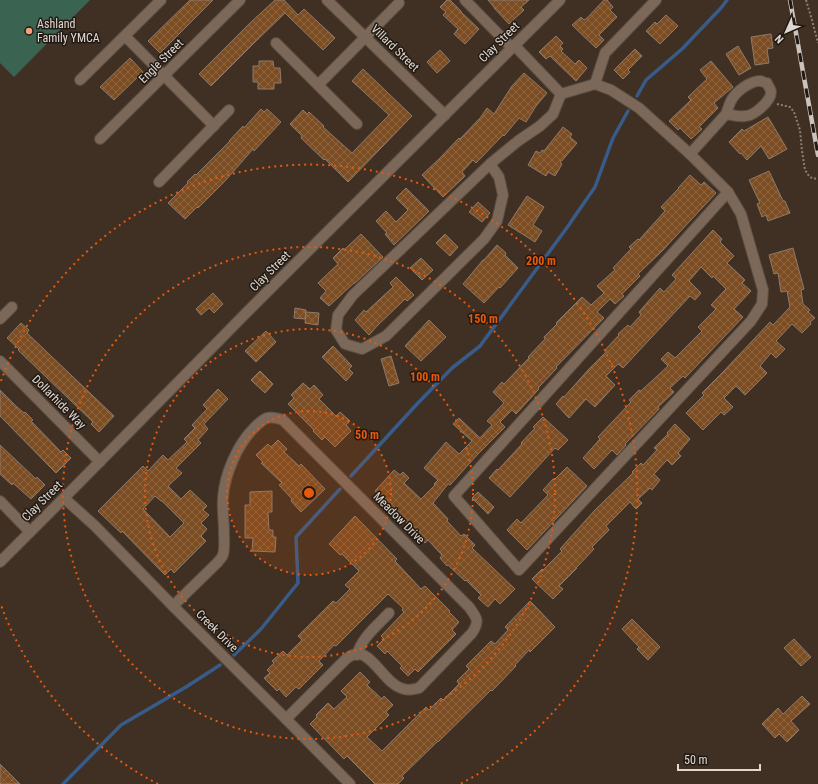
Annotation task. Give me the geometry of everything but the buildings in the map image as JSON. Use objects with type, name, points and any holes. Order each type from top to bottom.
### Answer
[{"type":"street","points":[[80,80],[161,0]]},
{"type":"street","name":"Engle Street","points":[[100,139],[240,0]]},
{"type":"street","name":"Villard Street","points":[[327,0],[445,115]]},
{"type":"street","points":[[465,0],[561,94]]},
{"type":"street","points":[[595,84],[605,53],[656,0]]},
{"type":"street","name":"Clay Street","points":[[0,562],[255,304],[513,47],[556,1]]},
{"type":"street","points":[[318,85],[399,3]]},
{"type":"street","points":[[125,36],[214,126]]},
{"type":"street","points":[[276,43],[357,124]]},
{"type":"street","points":[[690,154],[726,114],[732,98],[751,83],[760,81],[767,83],[771,90],[769,98],[753,114],[745,116],[726,114]]},
{"type":"street","points":[[561,94],[595,84],[611,90],[639,108],[690,154],[728,192],[740,214],[762,290],[762,304],[751,321],[519,570],[454,496],[728,192]]},
{"type":"street","points":[[490,164],[499,177],[503,195],[497,220],[484,239],[386,336],[362,349],[345,344],[336,330],[338,315],[353,295],[490,164],[518,141],[540,126],[553,114],[561,94]]},
{"type":"street","points":[[159,182],[229,110]]},
{"type":"street","points":[[0,319],[12,307]]},
{"type":"street","name":"Dollarhide Way","points":[[0,361],[100,462]]},
{"type":"street","name":"Meadow Drive","points":[[173,606],[218,562],[222,556],[224,547],[223,497],[228,471],[237,452],[250,432],[261,421],[268,417],[276,418],[283,420],[464,602],[476,616],[476,628],[419,688],[411,690],[398,687],[391,682],[370,660],[361,654],[357,654]]},
{"type":"street","name":"Creek Drive","points":[[64,498],[95,526],[350,784]]},
{"type":"street","points":[[0,502],[30,532]]},
{"type":"street","points":[[286,719],[346,659],[357,654],[366,637],[389,613]]},
{"type":"path","points":[[806,0],[818,43]]},
{"type":"path","points":[[766,101],[787,106],[792,109],[800,130],[805,170],[809,176],[818,179]]},
{"type":"green space","name":"Ashland Family YMCA","points":[[0,0],[90,0],[14,77],[0,63]]},
{"type":"waterway","points":[[637,96],[646,80],[682,49],[727,0]]},
{"type":"waterway","points":[[351,476],[452,368],[480,346],[595,187],[613,138],[628,111]]},
{"type":"waterway","points":[[234,655],[261,629],[298,583],[296,537],[340,489]]},
{"type":"waterway","points":[[63,784],[121,725],[220,665]]},
{"type":"railway","points":[[790,0],[818,155]]},
{"type":"place","name":"Ashland Family YMCA","points":[[29,31]]}]
